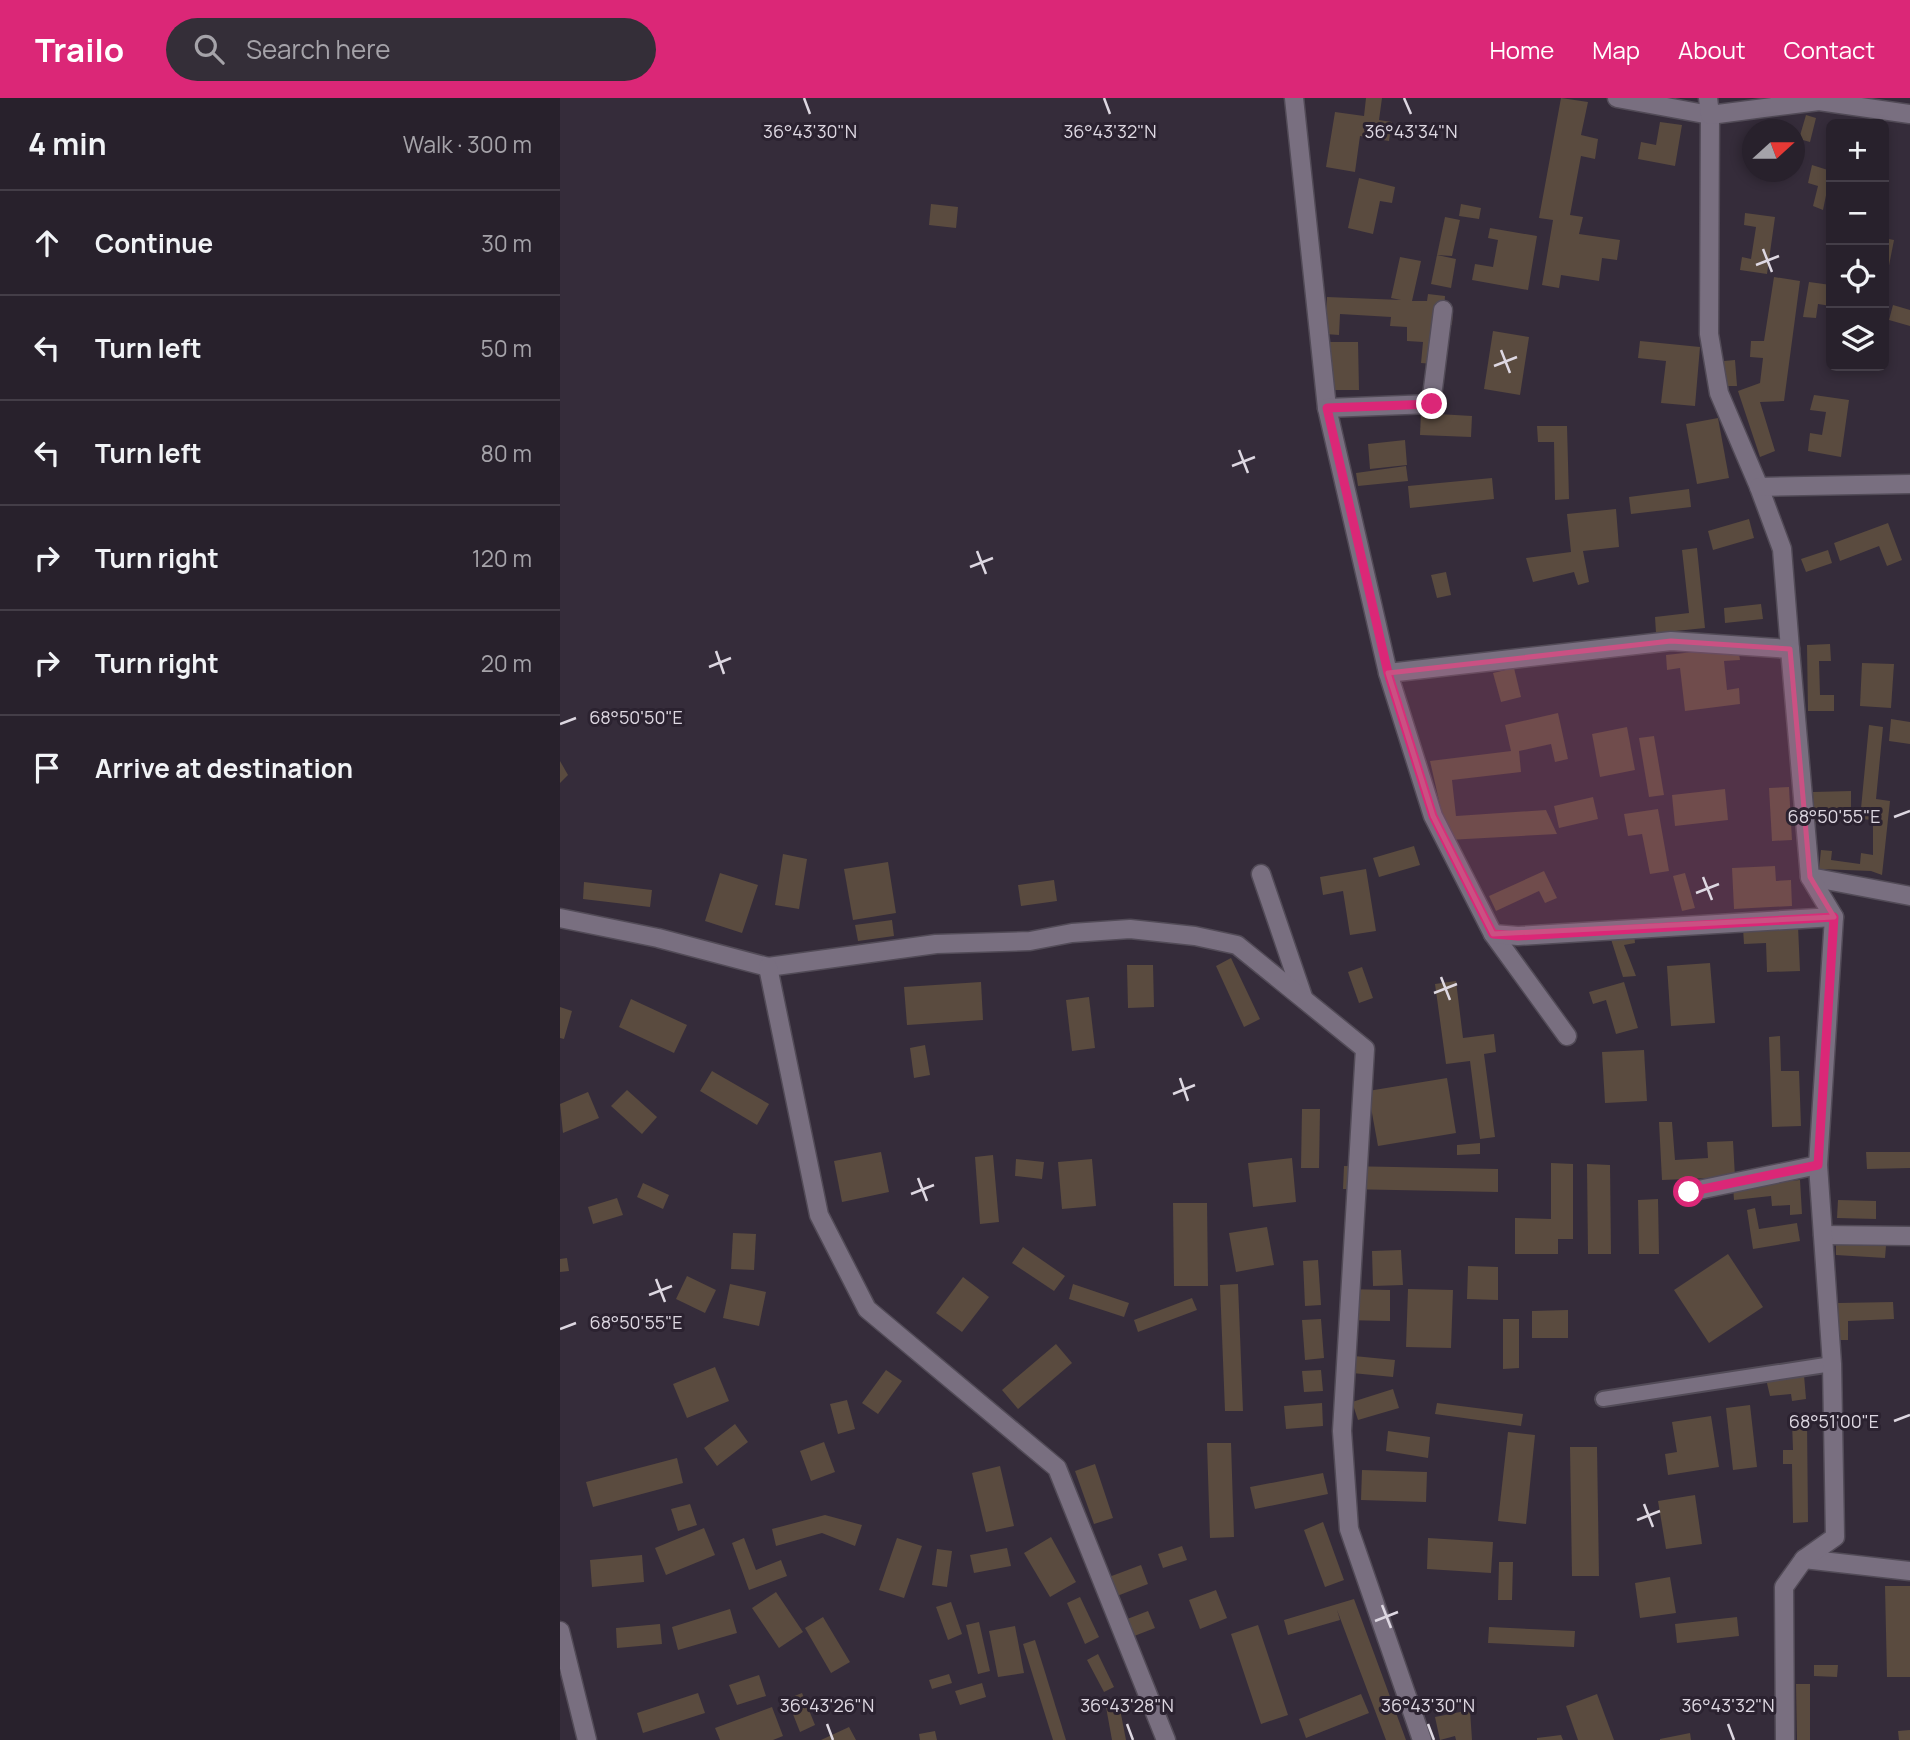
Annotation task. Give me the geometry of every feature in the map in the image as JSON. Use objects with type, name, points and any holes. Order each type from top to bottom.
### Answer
[{"type":"street","points":[[1294,98],[1327,408],[1388,673],[1433,816],[1493,934],[1567,1036]]},
{"type":"street","points":[[1617,98],[1709,106],[1819,101],[1910,114]]},
{"type":"street","points":[[1709,106],[1710,334],[1719,393],[1782,549],[1810,877],[1834,917],[1818,1165],[1832,1364],[1835,1537],[1804,1559],[1783,1587],[1785,1740]]},
{"type":"street","points":[[1327,408],[1432,404],[1443,310]]},
{"type":"street","points":[[1759,487],[1910,484]]},
{"type":"street","points":[[1388,673],[1671,641],[1790,649]]},
{"type":"street","points":[[1261,874],[1303,997]]},
{"type":"street","points":[[1810,877],[1910,896]]},
{"type":"street","points":[[1493,934],[1518,936],[1834,917]]},
{"type":"street","points":[[560,918],[658,938],[768,967],[936,944],[1030,941],[1072,933],[1130,929],[1237,945],[1365,1049],[1342,1431],[1349,1529],[1422,1740]]},
{"type":"street","points":[[768,967],[819,1215],[867,1309],[1057,1468],[1167,1740]]},
{"type":"street","points":[[1689,1192],[1818,1165]]},
{"type":"street","points":[[1823,1235],[1910,1236]]},
{"type":"street","points":[[1804,1559],[1910,1571]]},
{"type":"street","points":[[560,1630],[587,1740]]},
{"type":"lane","points":[[1603,1399],[1832,1364]]},
{"type":"highlighted area","points":[[1671,641],[1790,649],[1810,877],[1834,917],[1493,934],[1433,816],[1388,673]]},
{"type":"building","points":[[1366,98],[1382,98],[1379,120],[1392,122],[1389,141],[1360,136],[1355,172],[1326,167],[1335,112],[1364,116]]},
{"type":"building","points":[[1561,98],[1588,102],[1581,135],[1598,139],[1595,159],[1581,156],[1570,215],[1583,217],[1579,234],[1620,240],[1617,260],[1602,258],[1599,281],[1561,275],[1559,288],[1542,285],[1553,220],[1539,218]]},
{"type":"building","points":[[1806,115],[1816,118],[1810,142],[1805,141]]},
{"type":"building","points":[[1660,122],[1682,125],[1675,166],[1638,159],[1641,142],[1656,145]]},
{"type":"building","points":[[1812,165],[1826,169],[1823,210],[1813,206],[1818,186],[1808,183]]},
{"type":"building","points":[[1359,178],[1395,187],[1392,203],[1380,201],[1373,234],[1348,228]]},
{"type":"building","points":[[931,204],[958,207],[956,228],[929,225]]},
{"type":"building","points":[[1461,204],[1481,208],[1479,219],[1459,216]]},
{"type":"building","points":[[1745,213],[1775,217],[1767,274],[1740,270],[1742,257],[1751,259],[1756,227],[1744,225]]},
{"type":"building","points":[[1445,217],[1460,220],[1452,256],[1437,255]]},
{"type":"building","points":[[1490,228],[1537,236],[1528,290],[1472,280],[1475,264],[1493,267],[1498,240],[1488,238]]},
{"type":"building","points":[[1889,239],[1894,240],[1889,266]]},
{"type":"building","points":[[1437,255],[1456,259],[1451,288],[1431,284]]},
{"type":"building","points":[[1400,257],[1421,261],[1412,301],[1427,301],[1428,294],[1445,296],[1444,310],[1453,310],[1452,325],[1436,323],[1446,356],[1445,365],[1421,363],[1423,342],[1407,341],[1407,327],[1390,326],[1391,317],[1340,314],[1339,335],[1325,334],[1327,297],[1401,300],[1391,298]]},
{"type":"building","points":[[1774,277],[1800,281],[1784,401],[1760,402],[1775,451],[1760,457],[1738,391],[1760,383],[1763,358],[1750,357],[1751,341],[1764,341]]},
{"type":"building","points":[[1809,282],[1826,284],[1826,305],[1818,304],[1816,318],[1803,317]]},
{"type":"building","points":[[1893,305],[1910,310],[1910,326],[1889,320]]},
{"type":"building","points":[[1493,331],[1529,337],[1520,395],[1484,389]]},
{"type":"building","points":[[1640,341],[1700,347],[1695,406],[1661,403],[1666,361],[1638,358]]},
{"type":"building","points":[[1329,342],[1358,342],[1359,390],[1329,390]]},
{"type":"building","points":[[1735,360],[1737,386],[1725,386],[1724,361]]},
{"type":"building","points":[[1814,395],[1849,400],[1841,457],[1808,451],[1810,433],[1822,435],[1826,412],[1810,410]]},
{"type":"building","points":[[1421,413],[1472,416],[1471,437],[1420,435]]},
{"type":"building","points":[[1718,418],[1729,478],[1697,484],[1686,424]]},
{"type":"building","points":[[1537,426],[1567,426],[1569,499],[1555,500],[1554,442],[1538,442]]},
{"type":"building","points":[[1405,440],[1407,465],[1370,469],[1368,444]]},
{"type":"building","points":[[1406,466],[1408,481],[1358,486],[1356,473]]},
{"type":"building","points":[[1492,478],[1494,499],[1410,508],[1408,486]]},
{"type":"building","points":[[1689,489],[1691,507],[1631,514],[1629,497]]},
{"type":"building","points":[[1616,509],[1619,547],[1583,551],[1589,582],[1578,585],[1574,572],[1533,582],[1526,558],[1571,552],[1567,514]]},
{"type":"building","points":[[1749,519],[1754,538],[1713,550],[1708,531]]},
{"type":"building","points":[[1888,523],[1902,560],[1887,566],[1879,546],[1840,561],[1834,543]]},
{"type":"building","points":[[1697,548],[1705,628],[1656,633],[1655,617],[1689,613],[1682,550]]},
{"type":"building","points":[[1828,550],[1832,563],[1806,572],[1801,559]]},
{"type":"building","points":[[1446,572],[1451,595],[1437,598],[1431,575]]},
{"type":"building","points":[[1761,604],[1763,619],[1725,623],[1724,608]]},
{"type":"building","points":[[1830,644],[1831,661],[1819,661],[1820,695],[1834,695],[1834,711],[1808,711],[1807,645]]},
{"type":"building","points":[[1738,647],[1740,660],[1724,661],[1727,690],[1739,688],[1740,704],[1685,711],[1680,668],[1667,670],[1666,655]]},
{"type":"building","points":[[1862,663],[1894,664],[1891,708],[1860,706]]},
{"type":"building","points":[[1514,668],[1521,697],[1501,702],[1493,673]]},
{"type":"building","points":[[1558,713],[1568,759],[1555,762],[1551,744],[1519,751],[1521,772],[1452,780],[1456,816],[1546,810],[1557,834],[1448,840],[1430,761],[1511,751],[1505,725]]},
{"type":"building","points":[[1891,719],[1910,722],[1910,744],[1889,741]]},
{"type":"building","points":[[1869,725],[1883,727],[1876,799],[1890,801],[1882,875],[1871,871],[1819,869],[1821,850],[1832,851],[1831,860],[1860,864],[1861,853],[1873,855],[1873,820],[1860,819]]},
{"type":"building","points":[[1627,727],[1635,770],[1600,777],[1592,734]]},
{"type":"building","points":[[1654,736],[1664,795],[1649,797],[1639,738]]},
{"type":"building","points":[[560,761],[568,775],[560,783]]},
{"type":"building","points":[[1789,787],[1792,840],[1772,841],[1769,788]]},
{"type":"building","points":[[1725,789],[1728,820],[1675,826],[1672,795]]},
{"type":"building","points":[[1851,791],[1851,808],[1829,808],[1829,823],[1814,823],[1813,792]]},
{"type":"building","points":[[1593,797],[1598,819],[1559,828],[1554,806]]},
{"type":"building","points":[[1658,809],[1669,871],[1650,874],[1642,834],[1628,836],[1624,814]]},
{"type":"building","points":[[1414,846],[1420,865],[1379,877],[1373,858]]},
{"type":"building","points":[[783,854],[807,859],[799,909],[775,905]]},
{"type":"building","points":[[888,862],[896,913],[853,920],[844,869]]},
{"type":"building","points":[[1775,866],[1776,881],[1791,880],[1792,906],[1734,909],[1732,868]]},
{"type":"building","points":[[1366,869],[1376,931],[1350,935],[1343,891],[1323,895],[1320,877]]},
{"type":"building","points":[[1544,871],[1557,898],[1545,903],[1539,891],[1496,911],[1489,896]]},
{"type":"building","points":[[720,873],[758,885],[742,933],[705,921]]},
{"type":"building","points":[[1685,873],[1695,908],[1682,911],[1673,876]]},
{"type":"building","points":[[1054,880],[1057,901],[1021,906],[1018,885]]},
{"type":"building","points":[[584,882],[652,890],[650,907],[583,899]]},
{"type":"building","points":[[892,920],[894,936],[858,941],[855,925]]},
{"type":"building","points":[[1798,926],[1800,971],[1767,972],[1766,943],[1744,944],[1743,928]]},
{"type":"building","points":[[1634,933],[1635,943],[1624,945],[1636,976],[1623,977],[1610,936]]},
{"type":"building","points":[[1231,958],[1260,1019],[1244,1027],[1216,966]]},
{"type":"building","points":[[1710,963],[1715,1023],[1671,1026],[1667,966]]},
{"type":"building","points":[[1127,965],[1153,965],[1154,1007],[1128,1008]]},
{"type":"building","points":[[1362,967],[1373,998],[1359,1003],[1348,972]]},
{"type":"building","points":[[1456,981],[1463,1038],[1494,1034],[1496,1052],[1484,1054],[1495,1137],[1480,1139],[1470,1061],[1446,1064],[1435,984]]},
{"type":"building","points":[[981,982],[983,1020],[907,1025],[904,987]]},
{"type":"building","points":[[1624,982],[1638,1028],[1616,1034],[1606,1000],[1593,1004],[1589,992]]},
{"type":"building","points":[[1089,997],[1095,1048],[1072,1051],[1066,1000]]},
{"type":"building","points":[[631,999],[687,1025],[674,1053],[619,1027]]},
{"type":"building","points":[[560,1007],[572,1011],[564,1039],[560,1038]]},
{"type":"building","points":[[1780,1036],[1781,1071],[1799,1071],[1801,1126],[1772,1127],[1769,1037]]},
{"type":"building","points":[[925,1045],[930,1075],[914,1078],[910,1048]]},
{"type":"building","points":[[1644,1050],[1647,1101],[1605,1103],[1602,1052]]},
{"type":"building","points":[[712,1071],[769,1104],[757,1125],[700,1091]]},
{"type":"building","points":[[1447,1078],[1456,1133],[1378,1146],[1368,1091]]},
{"type":"building","points":[[627,1090],[657,1117],[642,1134],[611,1106]]},
{"type":"building","points":[[588,1092],[599,1118],[563,1133],[560,1104]]},
{"type":"building","points":[[1302,1109],[1320,1109],[1319,1168],[1301,1168]]},
{"type":"building","points":[[1659,1122],[1672,1122],[1675,1160],[1708,1158],[1707,1142],[1733,1141],[1735,1177],[1662,1180]]},
{"type":"building","points":[[1480,1143],[1480,1154],[1457,1155],[1457,1145]]},
{"type":"building","points":[[881,1152],[889,1192],[842,1202],[834,1161]]},
{"type":"building","points":[[1866,1152],[1910,1152],[1910,1168],[1867,1169]]},
{"type":"building","points":[[993,1155],[999,1222],[980,1224],[975,1157]]},
{"type":"building","points":[[1292,1158],[1296,1202],[1253,1207],[1248,1163]]},
{"type":"building","points":[[1016,1159],[1044,1162],[1042,1179],[1015,1176]]},
{"type":"building","points":[[1092,1159],[1096,1206],[1062,1209],[1058,1162]]},
{"type":"building","points":[[1551,1163],[1573,1164],[1573,1239],[1558,1239],[1558,1254],[1515,1254],[1515,1218],[1551,1219]]},
{"type":"building","points":[[1587,1164],[1610,1165],[1611,1254],[1588,1254]]},
{"type":"building","points":[[1344,1166],[1498,1169],[1498,1192],[1343,1189]]},
{"type":"building","points":[[1800,1180],[1802,1214],[1790,1215],[1790,1205],[1772,1206],[1771,1196],[1734,1200],[1733,1186]]},
{"type":"building","points":[[643,1183],[669,1195],[663,1209],[637,1197]]},
{"type":"building","points":[[617,1198],[623,1215],[593,1224],[588,1207]]},
{"type":"building","points":[[1658,1199],[1659,1254],[1639,1254],[1638,1200]]},
{"type":"building","points":[[1838,1200],[1876,1201],[1876,1219],[1837,1218]]},
{"type":"building","points":[[1173,1203],[1207,1203],[1208,1286],[1174,1286]]},
{"type":"building","points":[[1755,1208],[1759,1229],[1797,1223],[1800,1241],[1753,1249],[1747,1210]]},
{"type":"building","points":[[1267,1227],[1274,1265],[1236,1272],[1229,1233]]},
{"type":"building","points":[[733,1233],[756,1234],[754,1270],[731,1269]]},
{"type":"building","points":[[1836,1243],[1886,1246],[1885,1258],[1836,1255]]},
{"type":"building","points":[[1023,1247],[1065,1276],[1054,1291],[1012,1263]]},
{"type":"building","points":[[1401,1250],[1403,1285],[1373,1286],[1372,1251]]},
{"type":"building","points":[[1728,1254],[1763,1307],[1709,1343],[1674,1290]]},
{"type":"building","points":[[567,1258],[569,1271],[560,1272],[560,1259]]},
{"type":"building","points":[[1318,1260],[1321,1305],[1305,1306],[1303,1261]]},
{"type":"building","points":[[1468,1266],[1498,1267],[1498,1300],[1467,1299]]},
{"type":"building","points":[[687,1276],[716,1290],[705,1313],[676,1299]]},
{"type":"building","points":[[963,1277],[989,1297],[962,1332],[936,1313]]},
{"type":"building","points":[[730,1284],[766,1292],[759,1326],[723,1318]]},
{"type":"building","points":[[1073,1284],[1129,1303],[1124,1317],[1069,1299]]},
{"type":"building","points":[[1238,1284],[1243,1411],[1225,1411],[1220,1285]]},
{"type":"building","points":[[1344,1289],[1390,1290],[1390,1321],[1343,1320]]},
{"type":"building","points":[[1408,1289],[1453,1290],[1451,1348],[1406,1347]]},
{"type":"building","points":[[1192,1298],[1197,1310],[1138,1332],[1134,1320]]},
{"type":"building","points":[[1893,1302],[1894,1319],[1848,1321],[1848,1340],[1839,1340],[1838,1303]]},
{"type":"building","points":[[1568,1310],[1568,1338],[1532,1338],[1532,1311]]},
{"type":"building","points":[[1321,1319],[1324,1358],[1305,1360],[1302,1320]]},
{"type":"building","points":[[1503,1319],[1519,1319],[1519,1368],[1503,1369]]},
{"type":"building","points":[[1056,1344],[1072,1363],[1018,1409],[1002,1390]]},
{"type":"building","points":[[1354,1356],[1395,1360],[1393,1377],[1352,1373]]},
{"type":"building","points":[[715,1367],[729,1401],[687,1418],[673,1384]]},
{"type":"building","points":[[886,1370],[902,1381],[878,1414],[862,1403]]},
{"type":"building","points":[[1321,1370],[1323,1391],[1304,1392],[1302,1371]]},
{"type":"building","points":[[1804,1375],[1806,1399],[1792,1401],[1791,1394],[1770,1396],[1766,1379]]},
{"type":"building","points":[[1393,1389],[1399,1408],[1358,1420],[1352,1402]]},
{"type":"building","points":[[847,1400],[855,1429],[838,1434],[830,1404]]},
{"type":"building","points":[[1322,1403],[1323,1426],[1286,1429],[1284,1406]]},
{"type":"building","points":[[1437,1403],[1523,1414],[1521,1426],[1435,1414]]},
{"type":"building","points":[[1750,1405],[1757,1467],[1733,1470],[1726,1408]]},
{"type":"building","points":[[1711,1416],[1719,1467],[1668,1475],[1665,1454],[1677,1452],[1672,1422]]},
{"type":"building","points":[[1807,1421],[1808,1522],[1793,1523],[1792,1464],[1783,1464],[1783,1450],[1793,1450],[1792,1422]]},
{"type":"building","points":[[735,1424],[748,1442],[717,1466],[704,1448]]},
{"type":"building","points":[[1388,1431],[1430,1437],[1428,1458],[1386,1451]]},
{"type":"building","points":[[1508,1432],[1535,1435],[1526,1524],[1498,1521]]},
{"type":"building","points":[[824,1442],[835,1472],[811,1481],[800,1451]]},
{"type":"building","points":[[1207,1443],[1231,1443],[1234,1537],[1210,1538]]},
{"type":"building","points":[[1570,1447],[1597,1447],[1599,1576],[1572,1576]]},
{"type":"building","points":[[677,1458],[683,1483],[593,1507],[586,1482]]},
{"type":"building","points":[[1095,1464],[1113,1518],[1094,1524],[1075,1471]]},
{"type":"building","points":[[1000,1466],[1014,1526],[986,1532],[972,1473]]},
{"type":"building","points":[[1362,1470],[1427,1472],[1426,1502],[1361,1500]]},
{"type":"building","points":[[1323,1473],[1328,1494],[1255,1509],[1250,1487]]},
{"type":"building","points":[[1695,1495],[1702,1544],[1666,1549],[1658,1501]]},
{"type":"building","points":[[690,1504],[697,1525],[678,1531],[671,1509]]},
{"type":"building","points":[[825,1515],[862,1525],[855,1546],[822,1533],[776,1546],[772,1529]]},
{"type":"building","points":[[1323,1522],[1344,1580],[1325,1587],[1304,1530]]},
{"type":"building","points":[[704,1528],[715,1555],[666,1575],[655,1548]]},
{"type":"building","points":[[1051,1537],[1076,1582],[1050,1597],[1024,1553]]},
{"type":"building","points":[[744,1538],[756,1570],[781,1560],[787,1576],[749,1590],[732,1543]]},
{"type":"building","points":[[897,1538],[922,1546],[904,1598],[879,1590]]},
{"type":"building","points":[[1428,1538],[1493,1542],[1491,1573],[1427,1569]]},
{"type":"building","points":[[1182,1546],[1187,1560],[1163,1568],[1158,1554]]},
{"type":"building","points":[[1007,1548],[1011,1566],[974,1573],[970,1555]]},
{"type":"building","points":[[937,1549],[952,1551],[947,1587],[932,1585]]},
{"type":"building","points":[[642,1555],[644,1582],[592,1587],[590,1560]]},
{"type":"building","points":[[1499,1562],[1513,1562],[1512,1600],[1498,1600]]},
{"type":"building","points":[[1141,1565],[1148,1584],[1117,1596],[1109,1577]]},
{"type":"building","points":[[1670,1577],[1676,1613],[1640,1618],[1635,1583]]},
{"type":"building","points":[[1885,1586],[1910,1586],[1910,1677],[1887,1677]]},
{"type":"building","points":[[1216,1590],[1227,1618],[1200,1629],[1189,1600]]},
{"type":"building","points":[[776,1592],[803,1632],[779,1648],[752,1608]]},
{"type":"building","points":[[1080,1597],[1099,1637],[1085,1644],[1067,1603]]},
{"type":"building","points":[[1354,1599],[1406,1740],[1386,1740],[1337,1610],[1340,1620],[1288,1635],[1284,1620]]},
{"type":"building","points":[[951,1602],[962,1634],[948,1640],[936,1607]]},
{"type":"building","points":[[730,1609],[737,1633],[678,1650],[672,1627]]},
{"type":"building","points":[[1148,1611],[1155,1628],[1129,1638],[1122,1621]]},
{"type":"building","points":[[823,1617],[850,1662],[831,1673],[805,1628]]},
{"type":"building","points":[[1737,1617],[1739,1636],[1677,1643],[1675,1624]]},
{"type":"building","points":[[979,1622],[990,1671],[978,1674],[966,1625]]},
{"type":"building","points":[[660,1624],[662,1644],[617,1648],[616,1628]]},
{"type":"building","points":[[1258,1625],[1288,1715],[1261,1724],[1231,1634]]},
{"type":"building","points":[[1015,1626],[1024,1673],[998,1677],[989,1631]]},
{"type":"building","points":[[1489,1627],[1575,1631],[1574,1647],[1488,1643]]},
{"type":"building","points":[[1035,1640],[1066,1740],[1053,1740],[1023,1644]]},
{"type":"building","points":[[1098,1654],[1114,1687],[1104,1692],[1087,1660]]},
{"type":"building","points":[[1814,1665],[1838,1665],[1837,1677],[1814,1676]]},
{"type":"building","points":[[949,1674],[952,1683],[932,1689],[929,1680]]},
{"type":"building","points":[[759,1675],[766,1696],[737,1705],[729,1685]]},
{"type":"building","points":[[982,1683],[986,1697],[960,1705],[955,1691]]},
{"type":"building","points":[[1796,1684],[1810,1684],[1810,1740],[1797,1740]]},
{"type":"building","points":[[698,1693],[705,1713],[643,1733],[637,1713]]},
{"type":"building","points":[[802,1693],[815,1725],[800,1732],[787,1699]]},
{"type":"building","points":[[1361,1694],[1369,1713],[1306,1738],[1299,1719]]},
{"type":"building","points":[[1597,1694],[1614,1740],[1578,1740],[1566,1706]]},
{"type":"building","points":[[1119,1704],[1126,1740],[1112,1740],[1106,1707]]},
{"type":"building","points":[[772,1707],[783,1736],[773,1740],[720,1740],[715,1728]]},
{"type":"building","points":[[1470,1710],[1472,1740],[1456,1740],[1455,1736],[1440,1740],[1435,1717]]},
{"type":"building","points":[[849,1727],[856,1740],[821,1740]]},
{"type":"building","points":[[1910,1730],[1910,1740],[1899,1740],[1898,1731]]},
{"type":"building","points":[[935,1731],[937,1740],[920,1740],[919,1734]]},
{"type":"building","points":[[1690,1733],[1691,1740],[1660,1740],[1660,1739]]},
{"type":"building","points":[[1561,1735],[1563,1740],[1537,1740],[1537,1738]]},
{"type":"route","points":[[1432,404],[1327,408],[1388,673],[1433,816],[1493,934],[1518,936],[1834,917],[1818,1165],[1689,1192]]}]
